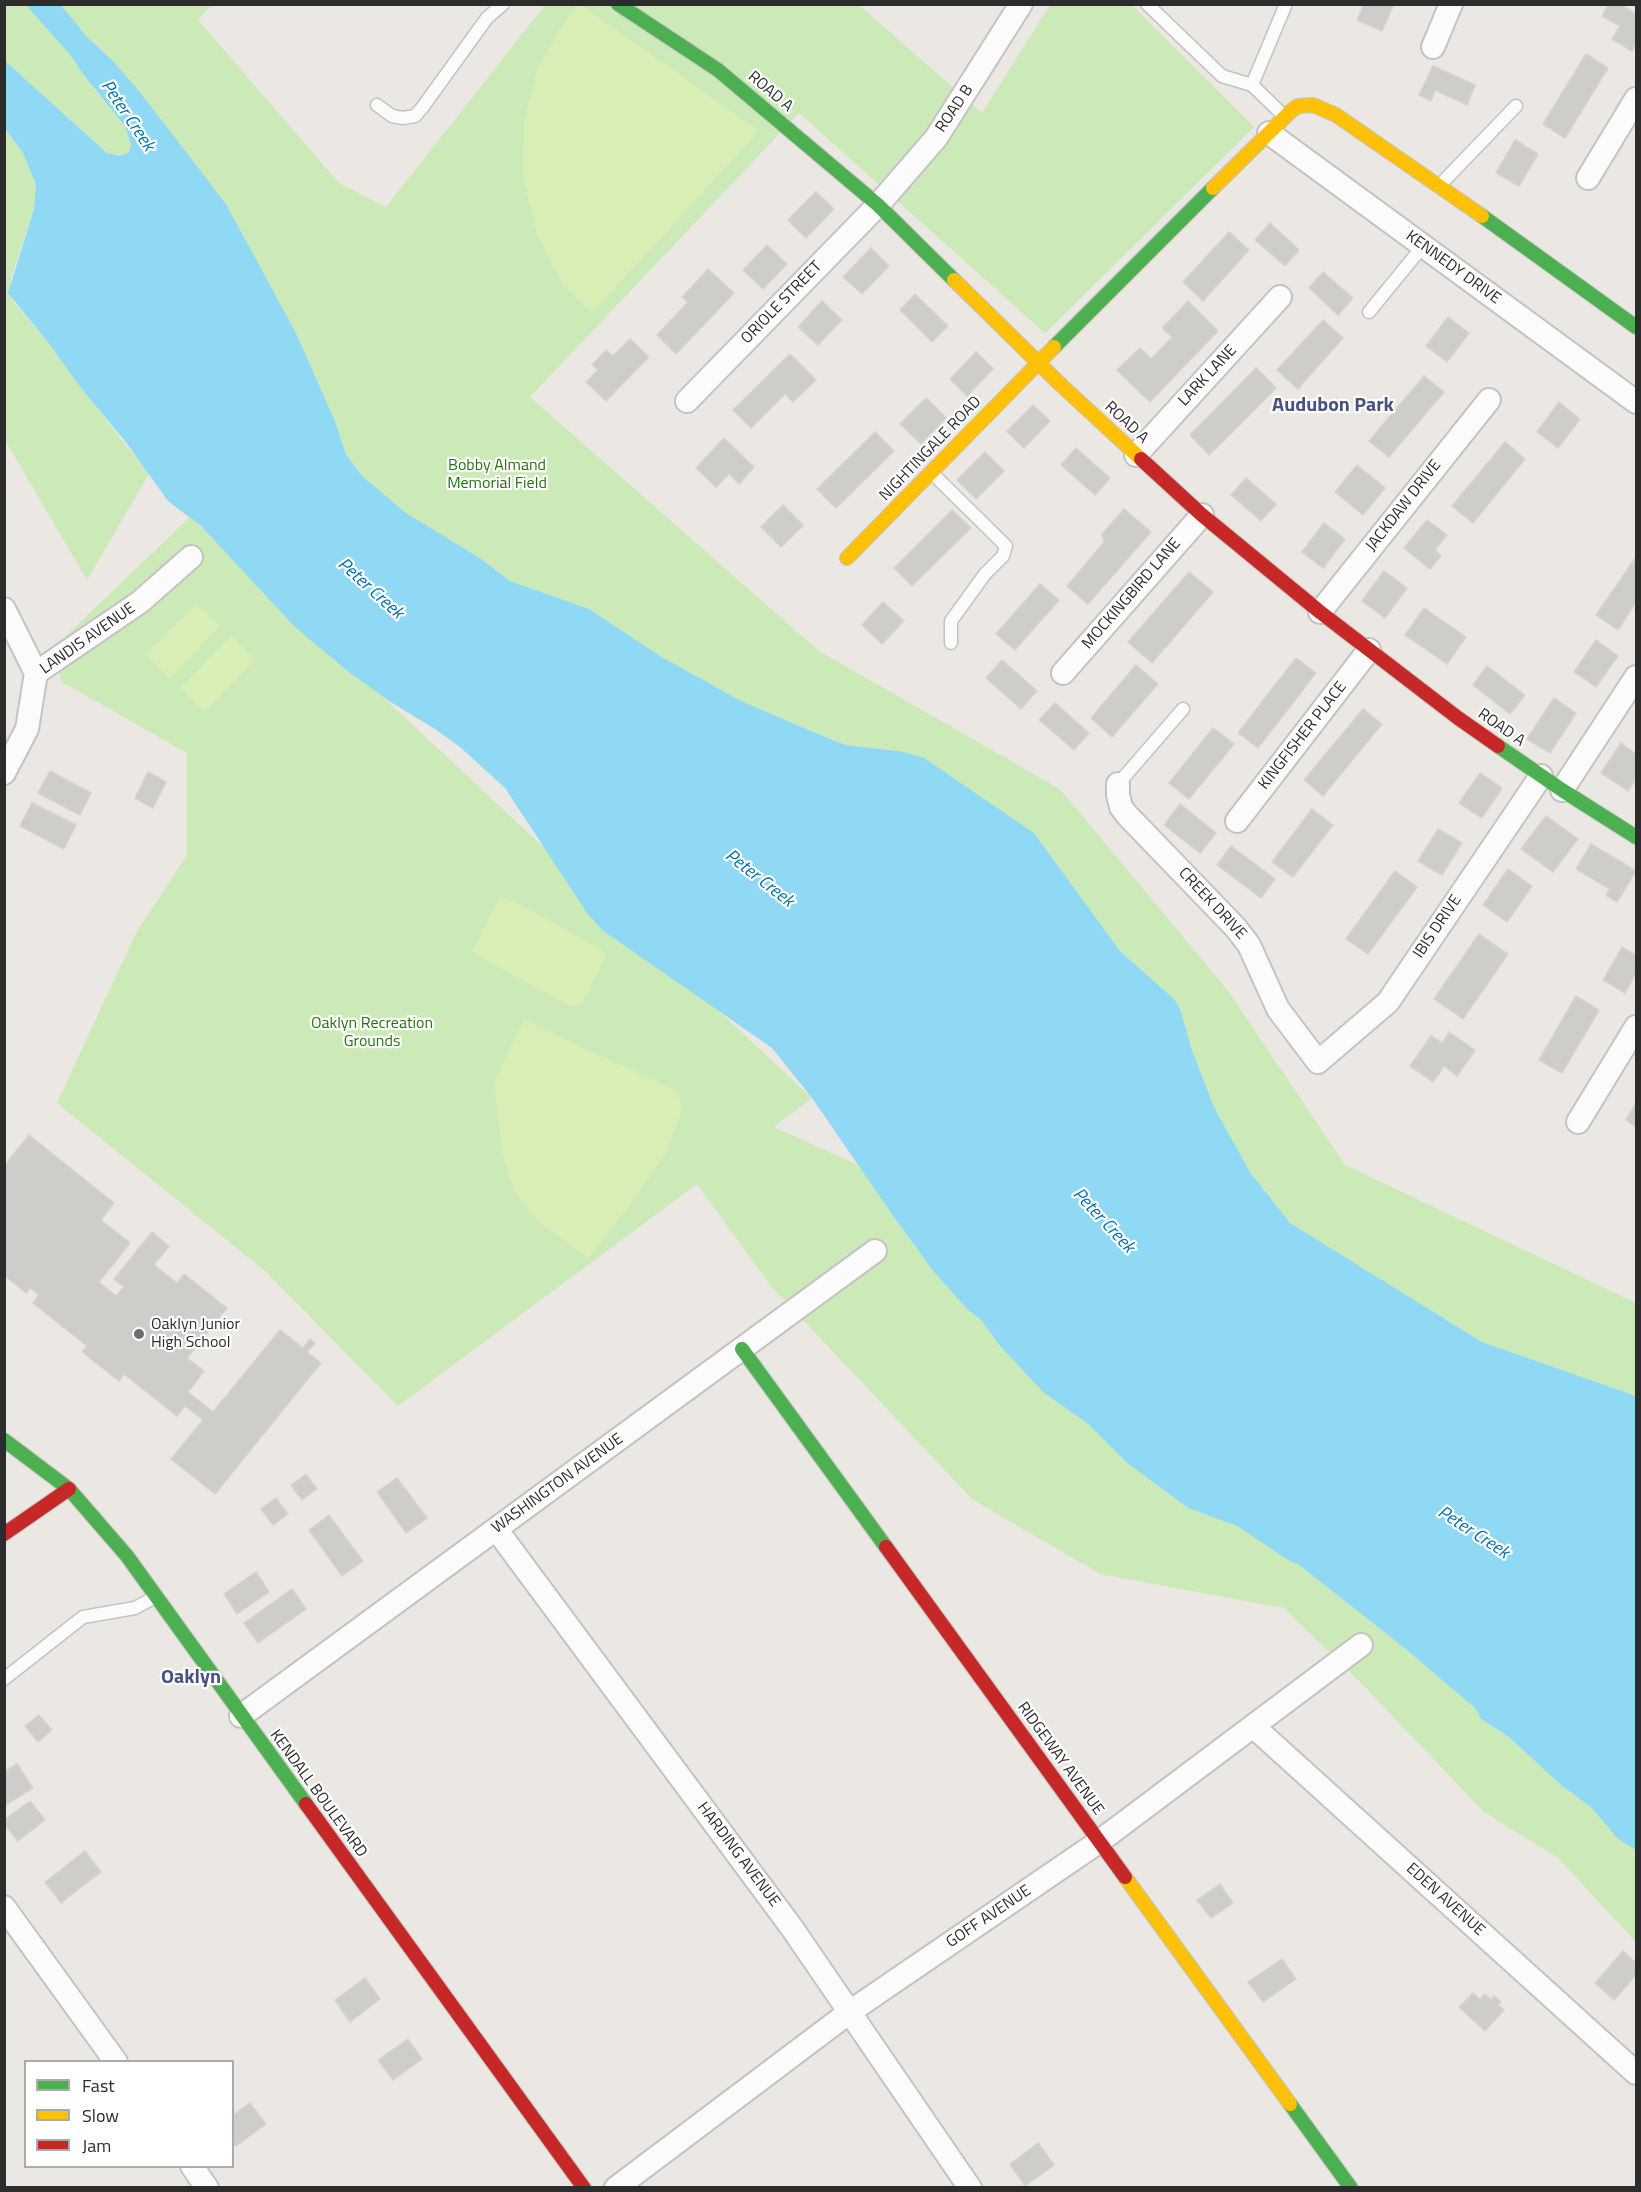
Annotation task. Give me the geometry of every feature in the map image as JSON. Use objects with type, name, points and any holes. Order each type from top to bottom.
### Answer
[{"type":"street","name":"ROAD A","points":[[618,4],[718,70],[878,205],[1061,385],[1136,455],[1202,515],[1320,612],[1458,718],[1541,776],[1636,837]]},
{"type":"street","name":"ROAD B","points":[[878,205],[936,138],[1021,4]]},
{"type":"street","points":[[1433,47],[1451,4]]},
{"type":"street","points":[[1588,178],[1636,99]]},
{"type":"street","points":[[1039,362],[1285,117],[1298,106],[1313,105],[1323,108],[1440,186],[1636,327]]},
{"type":"street","name":"KENNEDY DRIVE","points":[[1269,134],[1636,402]]},
{"type":"street","name":"ORIOLE STREET","points":[[687,401],[878,205]]},
{"type":"street","name":"LARK LANE","points":[[1136,455],[1280,297]]},
{"type":"street","name":"NIGHTINGALE ROAD","points":[[847,558],[1039,362]]},
{"type":"street","name":"JACKDAW DRIVE","points":[[1320,612],[1489,400]]},
{"type":"street","name":"MOCKINGBIRD LANE","points":[[1063,673],[1202,515]]},
{"type":"street","name":"LANDIS AVENUE","points":[[4,773],[27,729],[36,673],[140,602],[191,557]]},
{"type":"street","points":[[4,609],[36,673]]},
{"type":"street","name":"KINGFISHER PLACE","points":[[1237,821],[1370,650]]},
{"type":"street","points":[[1562,790],[1636,677]]},
{"type":"street","name":"IBIS DRIVE","points":[[1318,1062],[1388,1002],[1541,776]]},
{"type":"street","name":"CREEK DRIVE","points":[[1118,784],[1121,807],[1127,815],[1235,927],[1249,945],[1259,964],[1267,990],[1278,1009],[1318,1062]]},
{"type":"street","points":[[1578,1122],[1636,1027]]},
{"type":"street","name":"WASHINGTON AVENUE","points":[[241,1716],[875,1251]]},
{"type":"street","name":"RIDGEWAY AVENUE","points":[[742,1350],[1352,2187]]},
{"type":"street","name":"KENDALL BOULEVARD","points":[[4,1440],[69,1489],[127,1556],[584,2187]]},
{"type":"street","points":[[4,1534],[69,1489]]},
{"type":"street","name":"HARDING AVENUE","points":[[496,1528],[792,1928],[970,2187]]},
{"type":"street","name":"GOFF AVENUE","points":[[616,2187],[851,2011],[1100,1841],[1361,1645]]},
{"type":"street","name":"EDEN AVENUE","points":[[1254,1726],[1636,2073]]},
{"type":"street","points":[[4,1907],[115,2060]]},
{"type":"street","points":[[193,2168],[207,2187]]},
{"type":"lane","points":[[377,105],[392,116],[403,118],[415,116],[487,18],[503,4]]},
{"type":"lane","points":[[1147,4],[1222,76],[1252,86],[1285,117]]},
{"type":"lane","points":[[1252,86],[1286,4]]},
{"type":"lane","points":[[1440,186],[1516,106]]},
{"type":"lane","points":[[1369,312],[1423,246]]},
{"type":"lane","points":[[932,472],[1006,546],[1003,556],[985,574],[951,621],[951,643]]},
{"type":"lane","points":[[1118,784],[1183,709]]},
{"type":"lane","points":[[7,1673],[83,1617],[135,1608],[156,1597]]},
{"type":"green space","points":[[5,5],[26,5],[71,56],[125,126],[131,145],[129,152],[120,156],[107,153],[5,61]]},
{"type":"green space","name":"Bobby Almand Memorial Field","points":[[61,5],[211,5],[198,20],[339,183],[386,207],[545,5],[859,5],[982,113],[1050,5],[1132,5],[1254,127],[1045,333],[799,113],[530,397],[819,651],[1060,789],[1229,992],[1345,1165],[1636,1303],[1636,1396],[1482,1342],[1290,1223],[1250,1172],[1214,1107],[1192,1050],[1180,1009],[1174,999],[1120,951],[1034,833],[846,745],[741,701],[660,656],[589,609],[510,581],[480,558],[406,513],[361,475],[346,454],[335,421],[298,337],[226,204],[112,60],[87,37]]},
{"type":"green space","points":[[576,5],[581,5],[759,131],[592,313],[563,284],[537,235],[523,178],[524,123],[537,71]]},
{"type":"green space","points":[[5,128],[23,153],[36,185],[34,209],[11,278],[12,300],[47,341],[149,474],[87,580],[5,440]]},
{"type":"green space","name":"Oaklyn Recreation Grounds","points":[[190,517],[812,1098],[774,1127],[860,1166],[934,1272],[968,1310],[981,1320],[1000,1346],[1044,1393],[1087,1423],[1127,1463],[1188,1508],[1237,1526],[1299,1565],[1402,1646],[1476,1709],[1481,1719],[1509,1737],[1561,1785],[1592,1808],[1606,1825],[1636,1850],[1636,1942],[1558,1858],[1484,1812],[1364,1686],[1284,1608],[1100,1574],[972,1499],[770,1285],[697,1184],[398,1406],[265,1271],[57,1103],[136,933],[187,855],[187,753],[62,682],[52,649]]},
{"type":"green space","points":[[196,603],[220,626],[170,679],[145,655]]},
{"type":"green space","points":[[231,636],[255,659],[205,712],[180,688]]},
{"type":"green space","points":[[502,898],[511,900],[600,948],[605,954],[605,960],[582,1002],[577,1006],[570,1006],[556,999],[475,954],[473,949],[498,901]]},
{"type":"green space","points":[[524,1020],[677,1091],[682,1109],[667,1152],[630,1205],[588,1258],[544,1226],[533,1215],[514,1191],[506,1168],[494,1082]]},
{"type":"water","name":"Peter Creek","points":[[26,5],[61,5],[87,37],[112,60],[139,91],[226,204],[296,333],[335,421],[346,454],[361,475],[406,513],[480,558],[510,581],[589,609],[660,656],[741,701],[846,745],[904,752],[924,758],[1034,833],[1120,951],[1174,999],[1180,1009],[1192,1050],[1214,1107],[1250,1172],[1290,1223],[1482,1342],[1636,1396],[1636,1850],[1617,1838],[1592,1808],[1561,1785],[1509,1737],[1481,1719],[1476,1709],[1402,1646],[1299,1565],[1237,1526],[1188,1508],[1127,1463],[1087,1423],[1044,1393],[1000,1346],[981,1320],[968,1310],[934,1272],[812,1098],[772,1048],[602,930],[587,913],[505,788],[460,747],[345,669],[294,626],[201,526],[168,501],[125,441],[8,293],[34,209],[36,185],[23,153],[5,128],[5,61],[107,153],[120,156],[129,152],[131,145],[125,126],[71,56]]},
{"type":"building","points":[[1364,4],[1394,4],[1382,31],[1357,20]]},
{"type":"building","points":[[1608,4],[1620,4],[1636,14],[1636,44],[1632,51],[1612,39],[1620,26],[1602,16]]},
{"type":"building","points":[[1586,54],[1608,68],[1565,138],[1543,124]]},
{"type":"building","points":[[1433,66],[1475,85],[1467,105],[1435,90],[1431,101],[1419,95]]},
{"type":"building","points":[[1515,140],[1538,154],[1519,186],[1496,173]]},
{"type":"building","points":[[816,192],[834,209],[806,238],[788,220]]},
{"type":"building","points":[[1270,223],[1299,250],[1285,266],[1255,240]]},
{"type":"building","points":[[1229,232],[1249,250],[1203,301],[1183,282]]},
{"type":"building","points":[[767,245],[787,264],[763,289],[743,270]]},
{"type":"building","points":[[871,248],[889,266],[862,294],[843,277]]},
{"type":"building","points":[[708,269],[734,293],[676,354],[657,335],[688,302],[682,297]]},
{"type":"building","points":[[1323,272],[1353,298],[1338,315],[1309,288]]},
{"type":"building","points":[[915,294],[948,326],[932,342],[900,310]]},
{"type":"building","points":[[822,301],[842,320],[818,345],[798,327]]},
{"type":"building","points":[[1188,301],[1218,331],[1150,402],[1117,370],[1140,348],[1151,359],[1172,337],[1162,328]]},
{"type":"building","points":[[1448,317],[1469,333],[1447,362],[1426,346]]},
{"type":"building","points":[[1323,320],[1343,338],[1298,389],[1277,370]]},
{"type":"building","points":[[630,339],[649,357],[606,401],[586,382],[598,370],[592,365],[606,350],[613,356]]},
{"type":"building","points":[[976,352],[993,369],[967,396],[950,379]]},
{"type":"building","points":[[790,354],[816,380],[793,402],[785,394],[751,428],[733,410]]},
{"type":"building","points":[[1256,368],[1276,388],[1209,455],[1190,435]]},
{"type":"building","points":[[1424,376],[1444,392],[1389,457],[1369,441]]},
{"type":"building","points":[[926,398],[946,418],[921,444],[900,424]]},
{"type":"building","points":[[1559,402],[1580,419],[1558,448],[1537,432]]},
{"type":"building","points":[[1033,405],[1050,421],[1024,448],[1007,431]]},
{"type":"building","points":[[875,432],[894,451],[836,508],[817,489]]},
{"type":"building","points":[[724,438],[754,467],[739,484],[729,474],[716,487],[696,468]]},
{"type":"building","points":[[1505,442],[1525,459],[1473,523],[1452,506]]},
{"type":"building","points":[[1076,448],[1110,478],[1095,495],[1061,465]]},
{"type":"building","points":[[985,452],[1004,471],[976,499],[957,480]]},
{"type":"building","points":[[1357,465],[1385,488],[1363,515],[1335,492]]},
{"type":"building","points":[[1246,478],[1276,504],[1261,521],[1231,495]]},
{"type":"building","points":[[783,505],[803,525],[781,547],[761,527]]},
{"type":"building","points":[[1124,509],[1151,532],[1088,604],[1067,586],[1104,542],[1102,534]]},
{"type":"building","points":[[952,510],[971,528],[912,586],[894,568]]},
{"type":"building","points":[[1427,520],[1447,535],[1435,550],[1441,556],[1430,569],[1404,548]]},
{"type":"building","points":[[1324,523],[1345,539],[1323,568],[1302,552]]},
{"type":"building","points":[[1636,557],[1636,602],[1618,630],[1596,615]]},
{"type":"building","points":[[1384,571],[1407,588],[1385,618],[1362,601]]},
{"type":"building","points":[[1189,572],[1213,592],[1152,663],[1128,642]]},
{"type":"building","points":[[1040,584],[1059,600],[1015,650],[996,634]]},
{"type":"building","points":[[883,602],[904,621],[882,644],[862,625]]},
{"type":"building","points":[[1424,608],[1466,637],[1447,664],[1405,635]]},
{"type":"building","points":[[1596,640],[1618,656],[1596,687],[1574,672]]},
{"type":"building","points":[[1296,658],[1316,673],[1258,748],[1238,733]]},
{"type":"building","points":[[1002,660],[1037,691],[1021,709],[986,678]]},
{"type":"building","points":[[1136,665],[1158,684],[1112,737],[1091,718]]},
{"type":"building","points":[[1487,666],[1525,695],[1510,714],[1473,685]]},
{"type":"building","points":[[1554,698],[1576,713],[1550,753],[1527,739]]},
{"type":"building","points":[[1055,703],[1089,733],[1074,750],[1039,720]]},
{"type":"building","points":[[1363,709],[1382,724],[1323,796],[1304,780]]},
{"type":"building","points":[[1213,728],[1234,744],[1189,799],[1169,783]]},
{"type":"building","points":[[1621,743],[1636,754],[1636,779],[1628,791],[1601,773]]},
{"type":"building","points":[[50,771],[91,793],[80,815],[38,793]]},
{"type":"building","points":[[148,772],[166,782],[153,808],[135,798]]},
{"type":"building","points":[[1480,773],[1502,788],[1482,818],[1459,803]]},
{"type":"building","points":[[32,803],[76,825],[64,849],[20,826]]},
{"type":"building","points":[[1180,804],[1216,833],[1200,853],[1164,825]]},
{"type":"building","points":[[1312,809],[1333,825],[1293,877],[1272,862]]},
{"type":"building","points":[[1546,816],[1578,839],[1553,872],[1521,849]]},
{"type":"building","points":[[1438,829],[1462,843],[1442,875],[1418,861]]},
{"type":"building","points":[[1591,844],[1636,871],[1617,902],[1606,895],[1610,889],[1576,869]]},
{"type":"building","points":[[1231,846],[1275,879],[1261,898],[1217,865]]},
{"type":"building","points":[[1508,869],[1532,886],[1507,922],[1483,905]]},
{"type":"building","points":[[1395,871],[1417,887],[1368,954],[1346,939]]},
{"type":"building","points":[[1479,934],[1508,954],[1463,1019],[1434,999]]},
{"type":"building","points":[[1622,947],[1636,955],[1636,973],[1625,993],[1603,980]]},
{"type":"building","points":[[1576,996],[1599,1010],[1562,1073],[1539,1060]]},
{"type":"building","points":[[1449,1032],[1475,1050],[1457,1076],[1444,1066],[1433,1082],[1410,1066],[1431,1036],[1442,1043]]},
{"type":"building","points":[[1636,1103],[1636,1127],[1626,1120]]},
{"type":"building","points":[[29,1135],[114,1203],[101,1220],[130,1243],[99,1282],[116,1296],[124,1287],[114,1279],[152,1232],[169,1246],[154,1265],[177,1283],[184,1274],[227,1308],[187,1358],[204,1371],[188,1392],[213,1412],[280,1330],[303,1348],[310,1339],[315,1343],[307,1352],[321,1363],[215,1494],[171,1459],[203,1420],[185,1406],[177,1416],[124,1374],[119,1381],[82,1352],[87,1346],[33,1303],[39,1295],[30,1288],[26,1293],[4,1275],[4,1245],[6,1242],[4,1241],[4,1166]]},
{"type":"building","points":[[306,1474],[317,1489],[302,1500],[291,1485]]},
{"type":"building","points":[[397,1478],[427,1518],[406,1533],[377,1492]]},
{"type":"building","points":[[276,1498],[288,1514],[273,1525],[261,1509]]},
{"type":"building","points":[[329,1515],[363,1561],[342,1576],[309,1530]]},
{"type":"building","points":[[256,1572],[269,1592],[237,1614],[224,1594]]},
{"type":"building","points":[[292,1589],[306,1609],[258,1643],[244,1623]]},
{"type":"building","points":[[39,1715],[52,1730],[38,1742],[25,1726]]},
{"type":"building","points":[[17,1764],[33,1788],[4,1806],[4,1772]]},
{"type":"building","points":[[30,1801],[45,1820],[18,1841],[4,1824],[4,1820]]},
{"type":"building","points":[[85,1851],[101,1872],[61,1903],[45,1882]]},
{"type":"building","points":[[1220,1884],[1233,1903],[1211,1918],[1197,1900]]},
{"type":"building","points":[[1623,1951],[1636,1963],[1636,1975],[1614,2000],[1595,1983]]},
{"type":"building","points":[[1282,1959],[1296,1979],[1263,2002],[1248,1982]]},
{"type":"building","points":[[365,1978],[380,1999],[350,2022],[335,2000]]},
{"type":"building","points":[[1473,1993],[1480,1999],[1485,1994],[1491,2000],[1494,1996],[1501,2002],[1498,2005],[1504,2010],[1485,2031],[1459,2007]]},
{"type":"building","points":[[408,2039],[422,2059],[393,2080],[378,2060]]},
{"type":"building","points":[[250,2103],[266,2124],[236,2146],[234,2144],[234,2115]]},
{"type":"building","points":[[1038,2143],[1054,2165],[1025,2186],[1010,2164]]},
{"type":"traffic: fast","points":[[618,4],[718,70],[878,205],[954,280]]},
{"type":"traffic: fast","points":[[1054,347],[1213,188]]},
{"type":"traffic: fast","points":[[1482,216],[1636,327]]},
{"type":"traffic: fast","points":[[1498,746],[1636,837]]},
{"type":"traffic: fast","points":[[742,1349],[886,1547]]},
{"type":"traffic: fast","points":[[4,1440],[69,1489],[127,1556],[306,1804]]},
{"type":"traffic: fast","points":[[1290,2104],[1351,2188]]},
{"type":"traffic: slow","points":[[1213,188],[1291,111],[1298,106],[1313,105],[1336,115],[1482,216]]},
{"type":"traffic: slow","points":[[954,280],[1061,385],[1141,459]]},
{"type":"traffic: slow","points":[[847,558],[1054,347]]},
{"type":"traffic: slow","points":[[1125,1877],[1290,2104]]},
{"type":"traffic: jam","points":[[1141,459],[1202,515],[1320,612],[1498,746]]},
{"type":"traffic: jam","points":[[4,1534],[69,1489]]},
{"type":"traffic: jam","points":[[886,1547],[1125,1877]]},
{"type":"traffic: jam","points":[[306,1804],[584,2188]]},
{"type":"place","name":"Oaklyn Junior High School","points":[[139,1334]]},
{"type":"district","name":"Audubon Park","points":[[1333,406]]},
{"type":"district","name":"Oaklyn","points":[[191,1678]]}]
